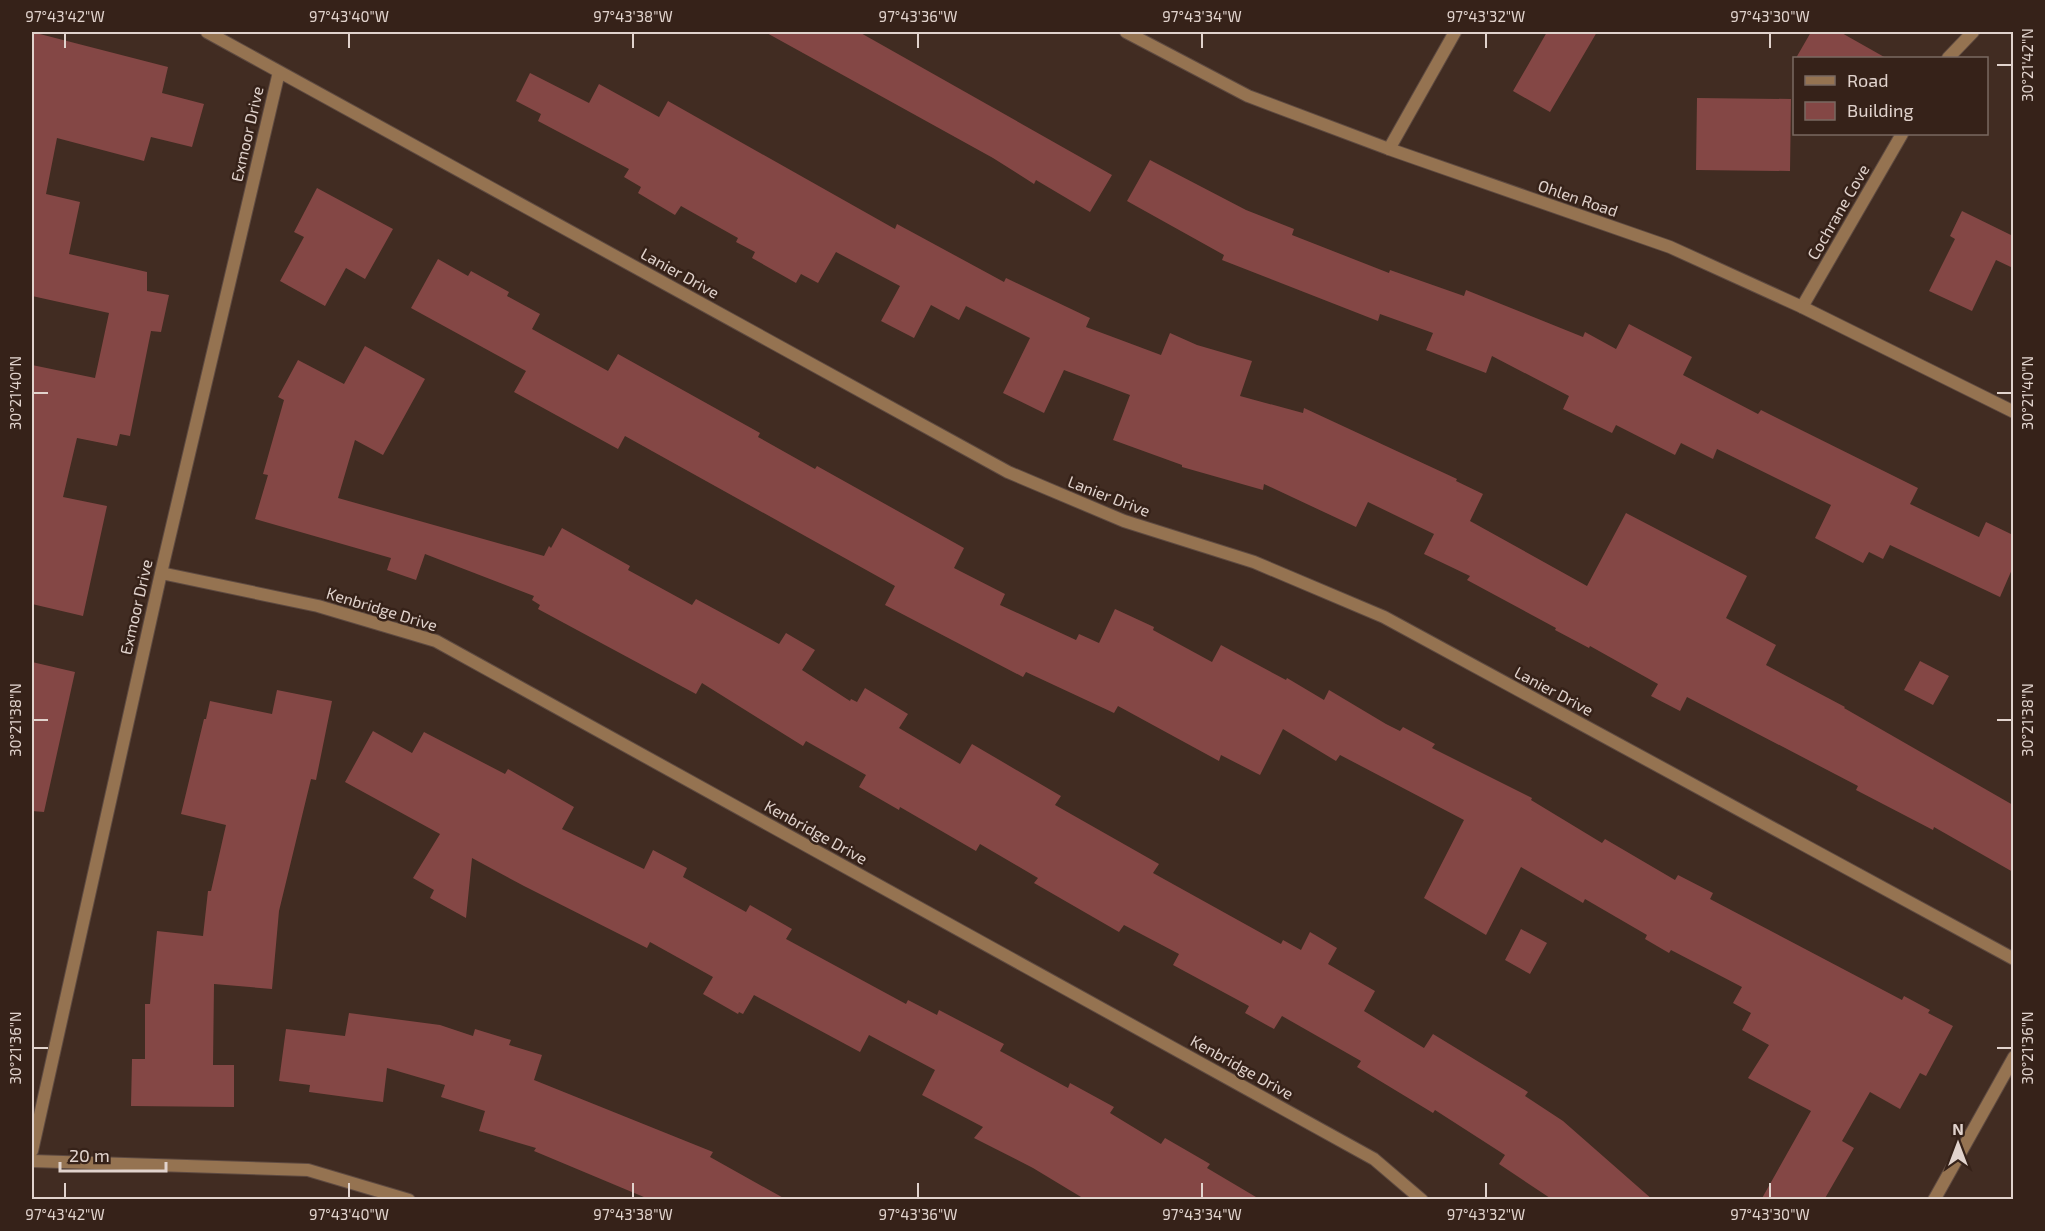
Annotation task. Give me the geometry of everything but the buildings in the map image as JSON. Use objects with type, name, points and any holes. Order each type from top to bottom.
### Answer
[{"type":"street","name":"Lanier Drive","points":[[207,32],[1008,472],[1124,521],[1254,562],[1384,617],[2013,959]]},
{"type":"street","name":"Ohlen Road","points":[[1126,32],[1248,96],[1389,149],[1670,248],[1802,307],[2013,412]]},
{"type":"street","points":[[1389,149],[1455,32]]},
{"type":"street","points":[[1949,57],[1973,32]]},
{"type":"street","name":"Exmoor Drive","points":[[32,1151],[161,573],[279,72]]},
{"type":"street","name":"Cochrane Cove","points":[[1802,307],[1901,135]]},
{"type":"street","name":"Kenbridge Drive","points":[[161,573],[318,606],[436,641],[1374,1159],[1422,1200]]},
{"type":"street","points":[[1934,1200],[2013,1057]]},
{"type":"street","points":[[32,1161],[308,1170],[408,1200]]}]
